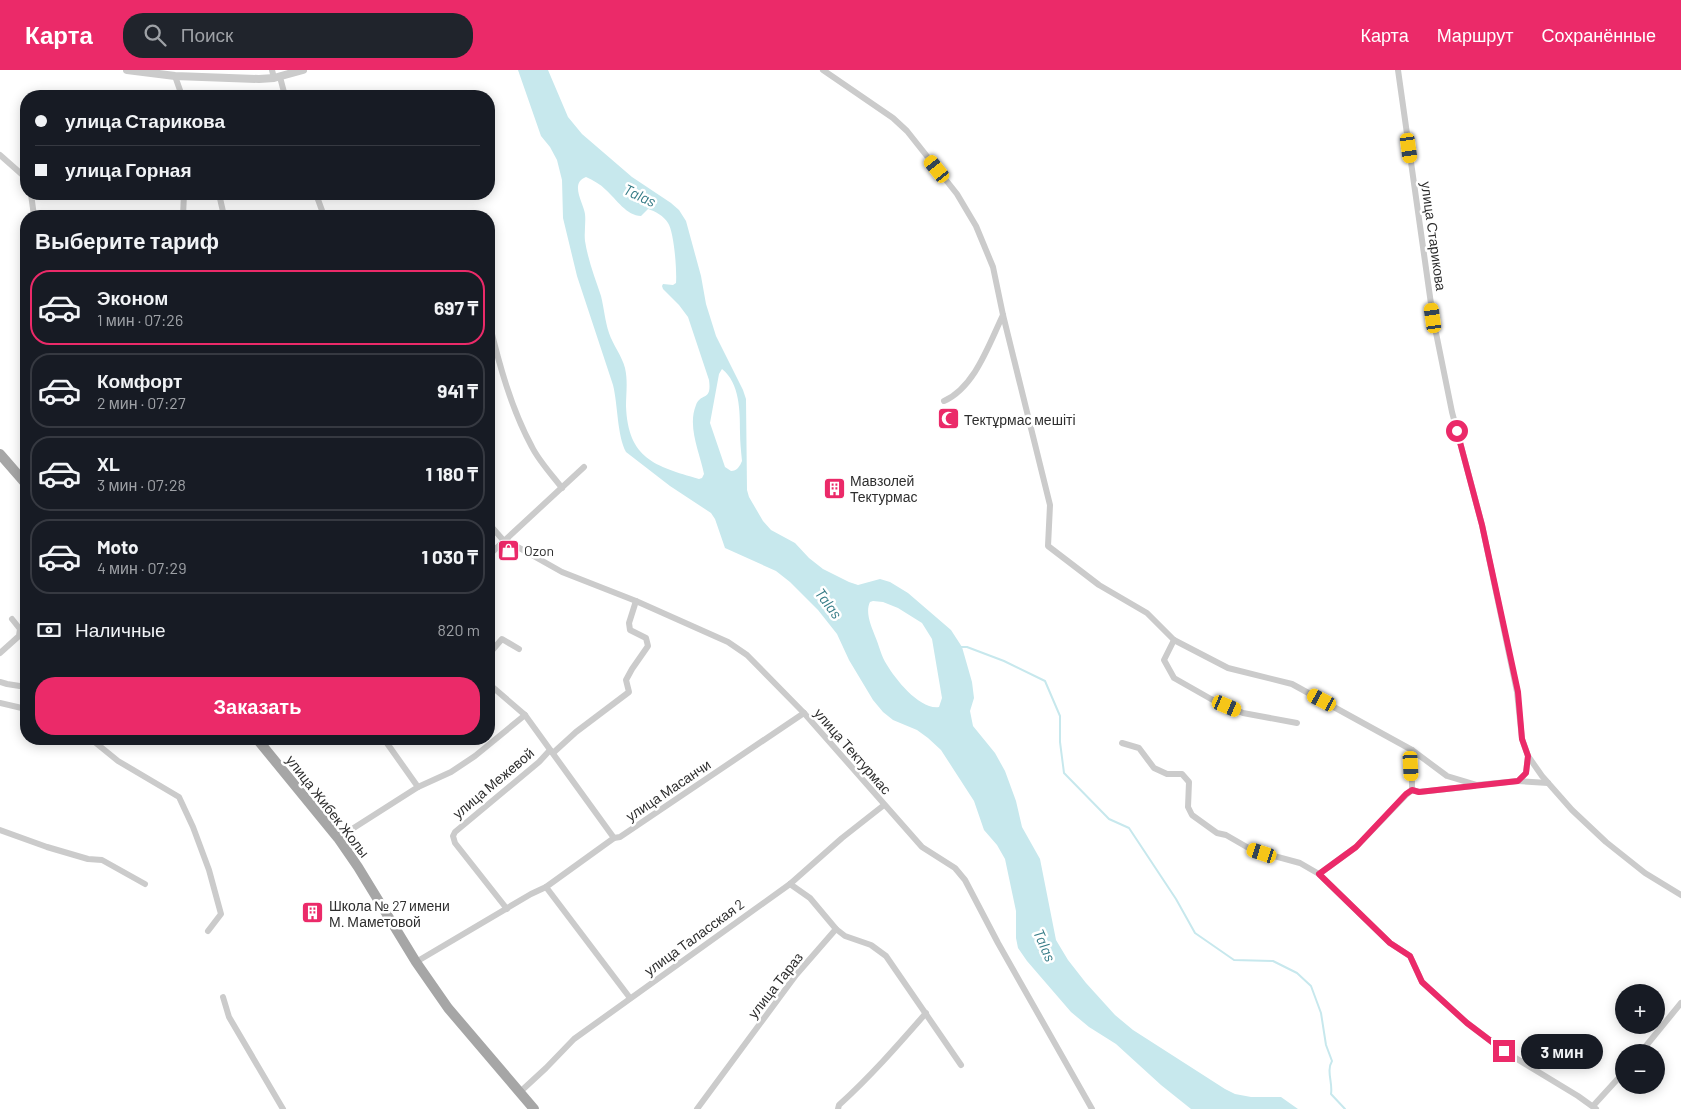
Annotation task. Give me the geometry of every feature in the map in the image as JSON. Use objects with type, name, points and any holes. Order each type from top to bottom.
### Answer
[{"type":"main road","points":[[0,454],[20,477]]},
{"type":"main road","name":"улица Жибек Жолы","points":[[263,745],[338,838],[416,962],[448,1008],[534,1109]]},
{"type":"street","points":[[127,70],[175,76],[275,75],[303,70]]},
{"type":"street","points":[[824,70],[892,118],[907,131],[958,194],[976,226],[993,268],[1050,505],[1048,546],[1099,585],[1147,614],[1174,640],[1228,668],[1292,684],[1412,750],[1447,776],[1477,786]]},
{"type":"street","name":"улица Старикова","points":[[1398,70],[1433,318],[1452,412],[1482,525],[1518,692],[1522,739],[1528,756]]},
{"type":"street","points":[[275,75],[282,90]]},
{"type":"street","points":[[175,76],[180,90]]},
{"type":"street","points":[[0,155],[20,173]]},
{"type":"street","points":[[944,401],[952,398],[962,390],[970,379],[1003,315]]},
{"type":"street","points":[[495,345],[515,410],[532,448],[562,488]]},
{"type":"street","points":[[495,549],[584,467]]},
{"type":"street","name":"улица Тектурмас","points":[[495,531],[504,541],[562,572],[636,601],[728,642],[746,655],[804,713],[922,847],[955,868],[965,880],[998,943],[1092,1109]]},
{"type":"street","points":[[552,751],[629,692],[626,680],[648,646],[646,638],[630,630],[629,623],[636,601]]},
{"type":"street","points":[[0,653],[19,636],[20,629],[12,619]]},
{"type":"street","points":[[495,647],[502,639],[519,649]]},
{"type":"street","points":[[1174,640],[1164,660],[1174,678],[1211,699],[1243,713],[1297,723]]},
{"type":"street","points":[[0,682],[20,685]]},
{"type":"street","points":[[495,689],[525,715],[614,838]]},
{"type":"street","points":[[0,703],[20,708]]},
{"type":"street","name":"улица Масанчи","points":[[416,962],[546,887],[614,838],[620,837],[804,713]]},
{"type":"street","points":[[495,740],[525,715]]},
{"type":"street","points":[[1122,743],[1139,748],[1154,768],[1167,774],[1182,774],[1189,782],[1188,807],[1192,815],[1217,833],[1226,835],[1252,850],[1300,863],[1319,874],[1390,943],[1410,956],[1422,982],[1467,1023],[1504,1051],[1595,1108],[1615,1083]]},
{"type":"street","points":[[98,745],[118,761],[179,797],[193,827],[209,870],[221,914],[208,931]]},
{"type":"street","points":[[388,745],[418,787]]},
{"type":"street","points":[[338,838],[418,787],[451,772],[488,745]]},
{"type":"street","points":[[1412,750],[1412,790]]},
{"type":"street","name":"улица Межевой","points":[[507,909],[455,843],[453,836],[455,832],[552,751]]},
{"type":"street","points":[[1518,781],[1526,773],[1528,756]]},
{"type":"street","points":[[1528,756],[1572,810],[1606,842],[1645,873],[1681,895]]},
{"type":"street","points":[[1319,874],[1356,847],[1412,790],[1419,792],[1518,781],[1548,782]]},
{"type":"street","name":"улица Таласская 2","points":[[520,1092],[574,1039],[790,884],[842,838],[884,805]]},
{"type":"street","points":[[0,830],[47,847],[102,860],[145,884]]},
{"type":"street","points":[[790,884],[810,898],[836,929],[845,936],[871,945],[886,956],[961,1064]]},
{"type":"street","points":[[546,887],[630,998]]},
{"type":"street","name":"улица Тараз","points":[[697,1109],[796,974],[836,929]]},
{"type":"street","points":[[223,998],[230,1017],[283,1109]]},
{"type":"street","points":[[1648,1044],[1681,1003]]},
{"type":"street","points":[[838,1109],[839,1105],[859,1087],[926,1013]]},
{"type":"water","name":"Talas","points":[[518,70],[548,70],[568,117],[582,134],[632,177],[671,203],[679,210],[686,221],[701,276],[706,304],[716,336],[746,399],[747,490],[763,521],[771,530],[795,543],[823,569],[849,582],[858,585],[880,579],[890,582],[908,593],[951,630],[962,647],[972,682],[974,698],[970,711],[973,726],[995,753],[1005,771],[1016,801],[1022,827],[1040,859],[1056,940],[1068,960],[1115,1015],[1133,1030],[1235,1094],[1251,1097],[1281,1097],[1298,1109],[1191,1109],[1161,1085],[1116,1044],[1089,1027],[1071,1012],[1018,948],[1016,911],[1005,859],[997,845],[984,830],[974,801],[941,750],[917,730],[893,720],[883,712],[873,700],[849,660],[837,634],[818,610],[790,582],[776,571],[725,548],[711,513],[670,486],[626,452],[619,429],[613,385],[577,276],[563,218],[562,180],[557,160],[541,136]],"holes":[[[586,177],[601,186],[631,213],[641,216],[648,209],[651,210],[664,218],[670,228],[675,252],[676,283],[673,285],[663,284],[662,286],[688,317],[710,387],[708,394],[698,401],[696,405],[693,422],[695,440],[704,474],[702,478],[699,479],[669,470],[657,464],[638,449],[632,438],[626,406],[627,383],[625,368],[606,324],[601,296],[585,241],[585,214],[578,189],[581,180]],[[722,369],[728,375],[738,398],[742,461],[738,468],[733,471],[725,467],[710,423],[719,374]],[[870,602],[883,602],[898,608],[922,623],[932,639],[942,698],[939,707],[932,707],[917,699],[902,686],[891,671],[883,658],[870,623],[868,615]]]},
{"type":"waterway","points":[[960,647],[967,647],[1004,661],[1045,681],[1060,716],[1060,742],[1064,773],[1109,819],[1129,828],[1176,899],[1195,933],[1234,960],[1273,961],[1297,973],[1311,986],[1321,1013],[1326,1045],[1332,1061],[1330,1065],[1331,1094],[1345,1109]]},
{"type":"place","name":"Тектұрмас мешіті","points":[[948,419]]},
{"type":"place","name":"Мавзолей Тектурмас","points":[[834,488]]},
{"type":"place","name":"Ozon","points":[[508,550]]},
{"type":"place","name":"Школа № 27 имени М. Маметовой","points":[[313,913]]},
{"type":"route","points":[[1457,431],[1482,525],[1518,692],[1522,739],[1528,756],[1526,773],[1518,781],[1419,792],[1412,790],[1356,847],[1319,874],[1390,943],[1410,956],[1422,982],[1467,1023],[1504,1051]]}]
